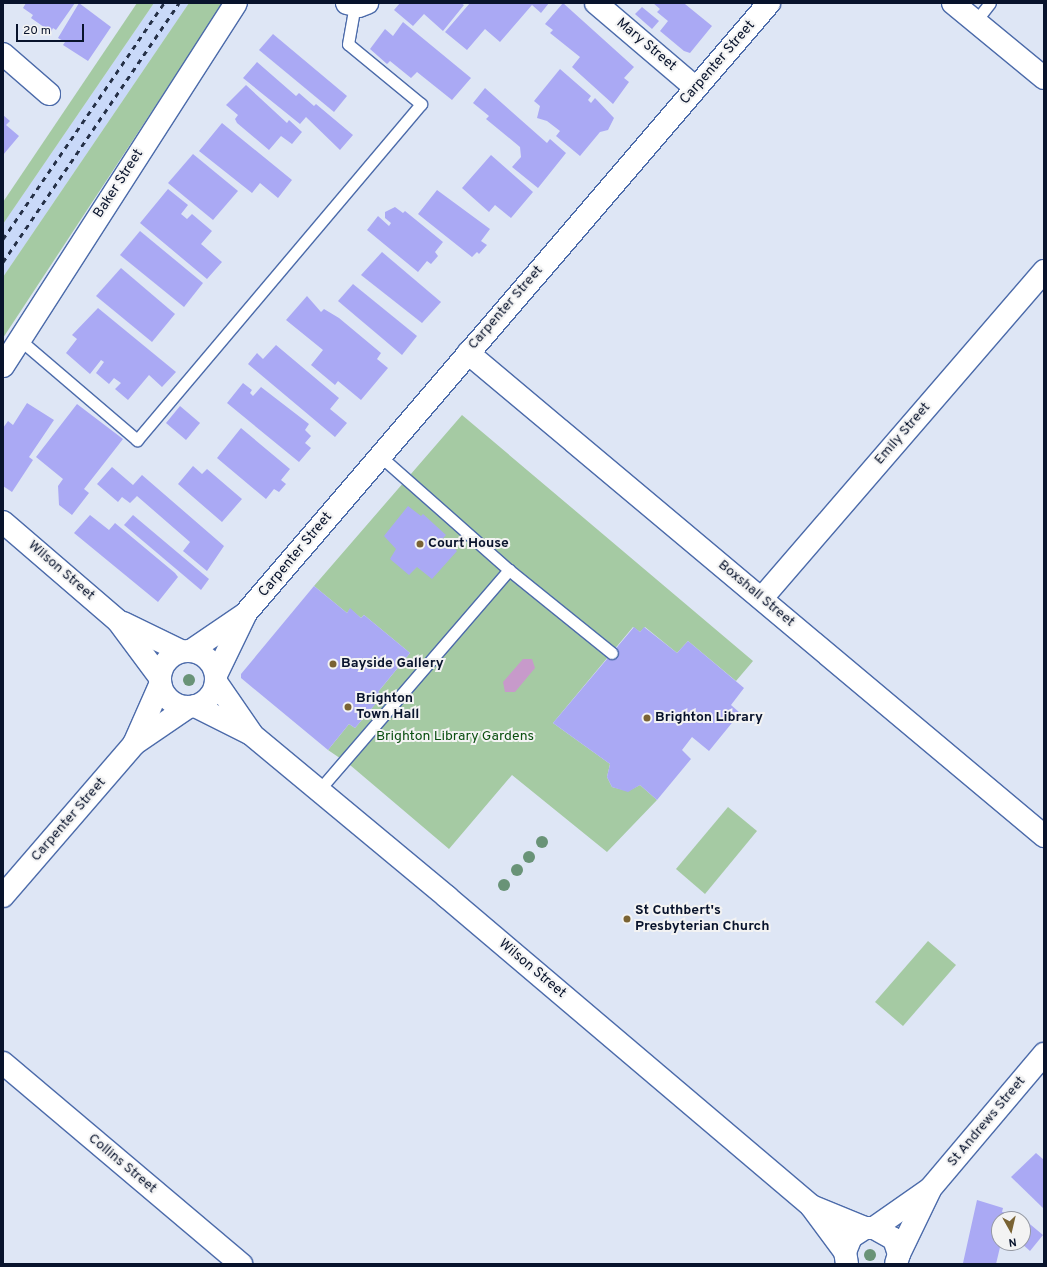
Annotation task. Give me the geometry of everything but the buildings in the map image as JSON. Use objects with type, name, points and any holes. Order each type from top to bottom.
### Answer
[{"type":"street","name":"Baker Street","points":[[3,366],[236,3]]},
{"type":"street","name":"Mary Street","points":[[596,3],[696,88]]},
{"type":"street","name":"Carpenter Street","points":[[216,678],[245,614],[769,3]]},
{"type":"street","points":[[953,3],[1044,78]]},
{"type":"street","points":[[3,54],[49,94]]},
{"type":"street","name":"Emily Street","points":[[762,598],[1044,271]]},
{"type":"street","name":"Boxshall Street","points":[[468,353],[1044,836]]},
{"type":"street","name":"Wilson Street","points":[[3,522],[118,621],[160,681]]},
{"type":"street","name":"Carpenter Street","points":[[186,651],[245,614]]},
{"type":"street","name":"Wilson Street","points":[[118,621],[186,651]]},
{"type":"street","points":[[186,651],[208,658],[216,678],[209,698],[192,707],[170,701],[160,681],[166,660],[186,651]]},
{"type":"street","name":"Wilson Street","points":[[216,678],[252,734]]},
{"type":"street","name":"Carpenter Street","points":[[134,744],[160,681]]},
{"type":"street","name":"Carpenter Street","points":[[3,896],[134,744],[192,707]]},
{"type":"street","name":"Wilson Street","points":[[192,707],[252,734],[811,1206],[844,1259]]},
{"type":"street","name":"St Andrews Street","points":[[899,1260],[930,1189],[1044,1054]]},
{"type":"street","name":"Collins Street","points":[[3,1063],[241,1264]]},
{"type":"street","name":"St Andrews Street","points":[[844,1259],[851,1237],[870,1228],[930,1189]]},
{"type":"street","name":"Wilson Street","points":[[811,1206],[870,1228],[882,1229],[894,1239],[899,1260]]},
{"type":"lane","points":[[975,22],[990,3]]},
{"type":"lane","points":[[20,340],[137,440],[421,104],[348,44],[356,4]]},
{"type":"lane","points":[[380,456],[509,570],[612,653]]},
{"type":"lane","points":[[319,790],[509,570]]},
{"type":"shaded area","points":[[154,3],[189,3],[3,277],[3,224]]},
{"type":"shaded area","points":[[523,659],[532,659],[535,668],[515,692],[505,692],[503,682]]},
{"type":"green space","points":[[137,3],[154,3],[3,224],[3,202]]},
{"type":"green space","points":[[189,3],[223,3],[3,338],[3,277]]},
{"type":"green space","name":"Brighton Library Gardens","points":[[462,415],[753,661],[736,681],[688,641],[677,653],[645,627],[640,632],[633,627],[553,723],[610,764],[607,777],[612,787],[628,791],[640,785],[657,800],[607,852],[512,775],[449,849],[350,765],[328,750],[349,724],[355,728],[382,696],[378,692],[410,653],[364,615],[361,618],[350,609],[347,613],[314,586]]},
{"type":"green space","points":[[728,807],[757,831],[705,894],[676,869]]},
{"type":"green space","points":[[928,941],[956,965],[903,1026],[875,1002]]},
{"type":"railway","points":[[3,239],[164,3]]},
{"type":"railway","points":[[3,262],[179,3]]},
{"type":"place","name":"Court House","points":[[420,544]]},
{"type":"place","name":"Bayside Gallery","points":[[333,664]]},
{"type":"place","name":"Brighton Town Hall","points":[[348,707]]},
{"type":"place","name":"Brighton Library","points":[[647,718]]},
{"type":"place","name":"St Cuthbert's Presbyterian Church","points":[[627,919]]}]
